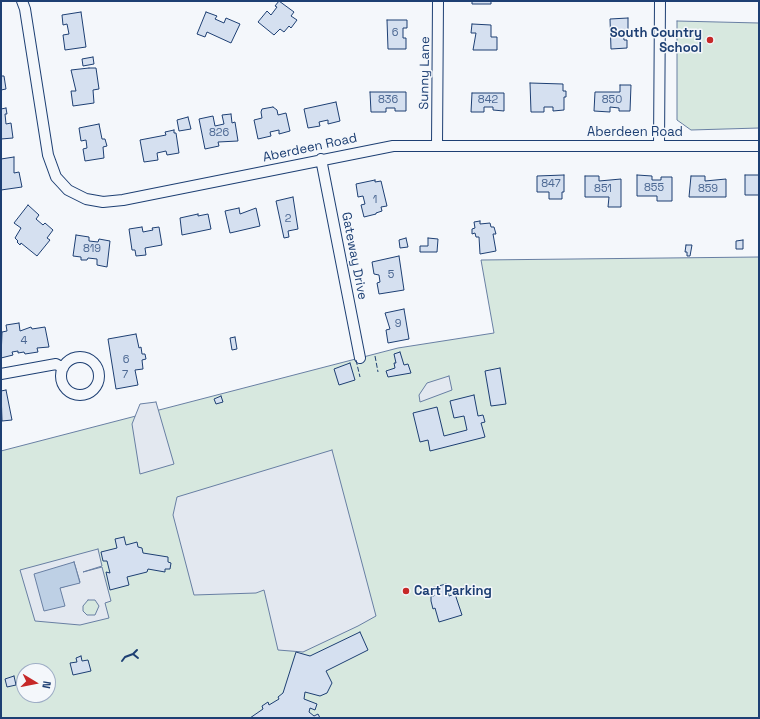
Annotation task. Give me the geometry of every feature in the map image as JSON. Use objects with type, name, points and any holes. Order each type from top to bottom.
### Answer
[{"type":"street","name":"Aberdeen Road","points":[[22,1],[25,10],[48,155],[56,177],[68,190],[86,199],[103,202],[123,200],[321,159],[393,146],[759,146]]},
{"type":"street","name":"Sunny Lane","points":[[437,145],[438,1]]},
{"type":"street","points":[[659,145],[660,1]]},
{"type":"street","name":"Gateway Drive","points":[[321,159],[360,358]]},
{"type":"street","points":[[1,374],[56,364],[63,368]]},
{"type":"shaded area","name":"South Country School","points":[[677,21],[759,23],[759,128],[691,130],[677,120]]},
{"type":"shaded area","points":[[759,257],[759,718],[1,718],[1,451],[398,348],[494,333],[481,260]]},
{"type":"shaded area","points":[[449,376],[452,390],[420,402],[419,395],[427,383]]},
{"type":"shaded area","points":[[156,402],[174,464],[140,474],[132,424],[140,404]]},
{"type":"shaded area","points":[[332,450],[376,616],[303,652],[278,650],[264,590],[256,593],[194,595],[173,515],[177,497]]},
{"type":"shaded area","points":[[98,549],[102,566],[83,572],[102,567],[111,601],[105,603],[109,618],[80,625],[35,621],[20,570]],"holes":[[[74,562],[80,582],[60,588]],[[88,600],[95,600],[99,606],[95,615],[87,615],[83,611],[83,606]]]},
{"type":"water","points":[[74,562],[80,583],[60,588],[65,606],[44,611],[34,574]]},
{"type":"building","points":[[279,1],[294,12],[291,16],[297,20],[291,28],[289,26],[284,32],[280,29],[274,35],[258,22],[267,11],[271,15],[277,7],[275,6]]},
{"type":"building","points":[[472,1],[491,1],[491,4],[472,4]]},
{"type":"building","points":[[81,12],[86,47],[65,50],[63,35],[69,34],[67,24],[63,25],[62,15]]},
{"type":"building","points":[[206,12],[217,16],[215,19],[224,23],[226,18],[240,24],[231,43],[207,32],[205,37],[197,34]]},
{"type":"building","points":[[628,18],[628,32],[623,32],[624,40],[627,40],[627,48],[611,49],[610,19]]},
{"type":"building","points":[[387,20],[407,20],[407,28],[403,28],[403,38],[406,38],[406,49],[388,49]]},
{"type":"building","points":[[472,24],[491,25],[491,37],[497,37],[497,50],[473,50],[476,33],[471,33]]},
{"type":"building","points":[[93,57],[94,64],[83,66],[82,59]]},
{"type":"building","points":[[96,68],[99,89],[93,90],[94,103],[73,106],[71,91],[76,91],[71,70]]},
{"type":"building","points":[[1,76],[4,76],[6,89],[1,90]]},
{"type":"building","points":[[530,83],[563,84],[563,91],[566,91],[566,97],[564,97],[564,110],[553,111],[553,107],[544,107],[544,112],[531,112]]},
{"type":"building","points":[[620,85],[631,85],[630,111],[619,111],[619,108],[610,107],[610,112],[594,111],[595,92],[620,92]]},
{"type":"building","points":[[370,92],[406,92],[406,111],[395,111],[395,108],[386,108],[386,112],[371,112]]},
{"type":"building","points":[[472,93],[504,93],[504,111],[493,110],[493,107],[484,107],[484,112],[471,112]]},
{"type":"building","points":[[336,102],[340,121],[328,124],[328,120],[319,122],[320,126],[308,128],[304,109]]},
{"type":"building","points":[[273,107],[277,110],[278,115],[286,113],[290,131],[279,134],[279,130],[270,132],[271,136],[258,139],[254,120],[262,118],[262,109]]},
{"type":"building","points":[[6,108],[6,124],[11,123],[13,138],[1,139],[1,109]]},
{"type":"building","points":[[231,114],[232,123],[235,122],[238,141],[218,142],[219,146],[205,149],[199,119],[213,116],[215,126],[224,124],[222,115]]},
{"type":"building","points":[[188,117],[191,129],[179,131],[177,120]]},
{"type":"building","points":[[99,124],[102,139],[105,139],[107,146],[103,147],[104,158],[85,161],[83,149],[87,148],[86,140],[81,141],[79,128]]},
{"type":"building","points":[[174,130],[174,133],[176,133],[179,153],[167,155],[166,151],[157,153],[158,160],[144,162],[140,140],[166,135],[165,132]]},
{"type":"building","points":[[14,157],[14,173],[19,172],[22,187],[1,190],[1,159]]},
{"type":"building","points":[[564,175],[564,192],[562,192],[562,199],[549,199],[549,192],[537,192],[537,176]]},
{"type":"building","points":[[637,175],[652,176],[652,180],[661,180],[661,177],[672,177],[672,201],[657,201],[657,196],[637,196]]},
{"type":"building","points":[[745,175],[759,175],[759,195],[745,195]]},
{"type":"building","points":[[585,176],[599,176],[599,181],[621,179],[621,207],[608,207],[609,197],[585,197]]},
{"type":"building","points":[[691,176],[705,176],[705,181],[726,179],[726,197],[689,197]]},
{"type":"building","points":[[375,180],[375,182],[381,181],[387,206],[381,207],[382,211],[376,214],[364,217],[361,205],[365,204],[363,196],[358,197],[356,184]]},
{"type":"building","points":[[293,197],[298,229],[288,231],[289,237],[284,238],[276,201]]},
{"type":"building","points":[[28,205],[39,215],[36,219],[43,225],[45,223],[53,230],[47,238],[50,240],[37,256],[21,243],[20,245],[15,238],[21,228],[14,223]]},
{"type":"building","points":[[239,208],[240,214],[256,208],[260,226],[230,233],[225,211]]},
{"type":"building","points":[[198,214],[198,216],[208,214],[211,229],[182,235],[180,218]]},
{"type":"building","points":[[480,221],[480,224],[490,223],[491,227],[494,227],[496,234],[493,234],[496,251],[480,254],[479,237],[476,237],[475,233],[472,234],[472,229],[475,228],[474,222]]},
{"type":"building","points":[[142,227],[143,232],[159,227],[162,245],[145,248],[146,255],[136,256],[135,250],[132,250],[129,229]]},
{"type":"building","points":[[76,235],[89,237],[89,241],[98,242],[99,239],[110,241],[107,267],[97,265],[97,259],[88,258],[87,260],[81,260],[81,257],[73,256]]},
{"type":"building","points":[[406,238],[408,247],[400,248],[399,240]]},
{"type":"building","points":[[428,238],[438,239],[437,252],[420,252],[420,246],[428,246]]},
{"type":"building","points":[[743,240],[743,249],[736,249],[736,241]]},
{"type":"building","points":[[686,245],[692,245],[690,256],[687,256],[687,252],[685,252]]},
{"type":"building","points":[[399,256],[404,290],[379,294],[377,283],[380,282],[379,275],[374,274],[372,262]]},
{"type":"building","points":[[404,309],[409,339],[388,343],[386,330],[390,329],[385,313]]},
{"type":"building","points":[[19,323],[20,331],[31,327],[32,329],[45,327],[49,347],[37,348],[38,352],[25,354],[24,352],[18,353],[18,351],[12,352],[13,355],[1,358],[2,332],[7,331],[6,325]]},
{"type":"building","points":[[136,334],[139,348],[141,347],[142,354],[145,354],[146,359],[142,360],[143,369],[135,370],[138,385],[116,389],[108,339]]},
{"type":"building","points":[[235,337],[237,349],[232,350],[230,338]]},
{"type":"building","points":[[400,352],[404,365],[408,364],[411,373],[388,377],[386,371],[395,368],[394,363],[396,363],[394,354]]},
{"type":"building","points":[[350,363],[355,380],[339,385],[334,369]]},
{"type":"building","points":[[500,368],[506,404],[491,406],[485,371]]},
{"type":"building","points":[[6,390],[12,420],[2,421],[1,391]]},
{"type":"building","points":[[474,395],[478,416],[483,415],[485,422],[481,423],[485,437],[430,451],[428,440],[420,442],[413,413],[437,407],[444,436],[467,430],[464,416],[454,418],[450,401]]},
{"type":"building","points":[[221,396],[223,402],[216,404],[214,399]]},
{"type":"building","points":[[124,537],[126,545],[137,542],[138,547],[142,548],[143,553],[168,557],[168,562],[171,563],[170,569],[165,569],[165,572],[148,569],[147,572],[127,577],[129,585],[110,590],[106,572],[110,573],[107,561],[103,561],[101,552],[117,548],[115,539]]},
{"type":"building","points":[[446,584],[449,596],[455,594],[462,615],[439,622],[435,608],[433,609],[431,601],[431,596],[434,596],[431,588]]},
{"type":"building","points":[[360,632],[368,650],[326,671],[332,683],[327,693],[320,696],[305,692],[304,699],[317,704],[315,710],[310,708],[309,712],[314,716],[318,714],[320,718],[250,718],[263,709],[262,706],[268,702],[269,705],[279,699],[278,697],[283,693],[296,652],[310,656]]},
{"type":"building","points":[[81,656],[82,661],[88,660],[91,671],[73,675],[70,663],[77,662],[76,658]]},
{"type":"building","points":[[14,676],[16,685],[7,687],[5,679]]},
{"type":"fence","points":[[375,356],[378,372]]},
{"type":"fence","points":[[356,360],[360,377]]},
{"type":"wall","points":[[122,661],[125,657],[133,654],[137,650]]},
{"type":"wall","points":[[133,654],[138,658]]},
{"type":"place","name":"South Country School","points":[[710,40]]},
{"type":"place","name":"Cart Parking","points":[[406,591]]}]
